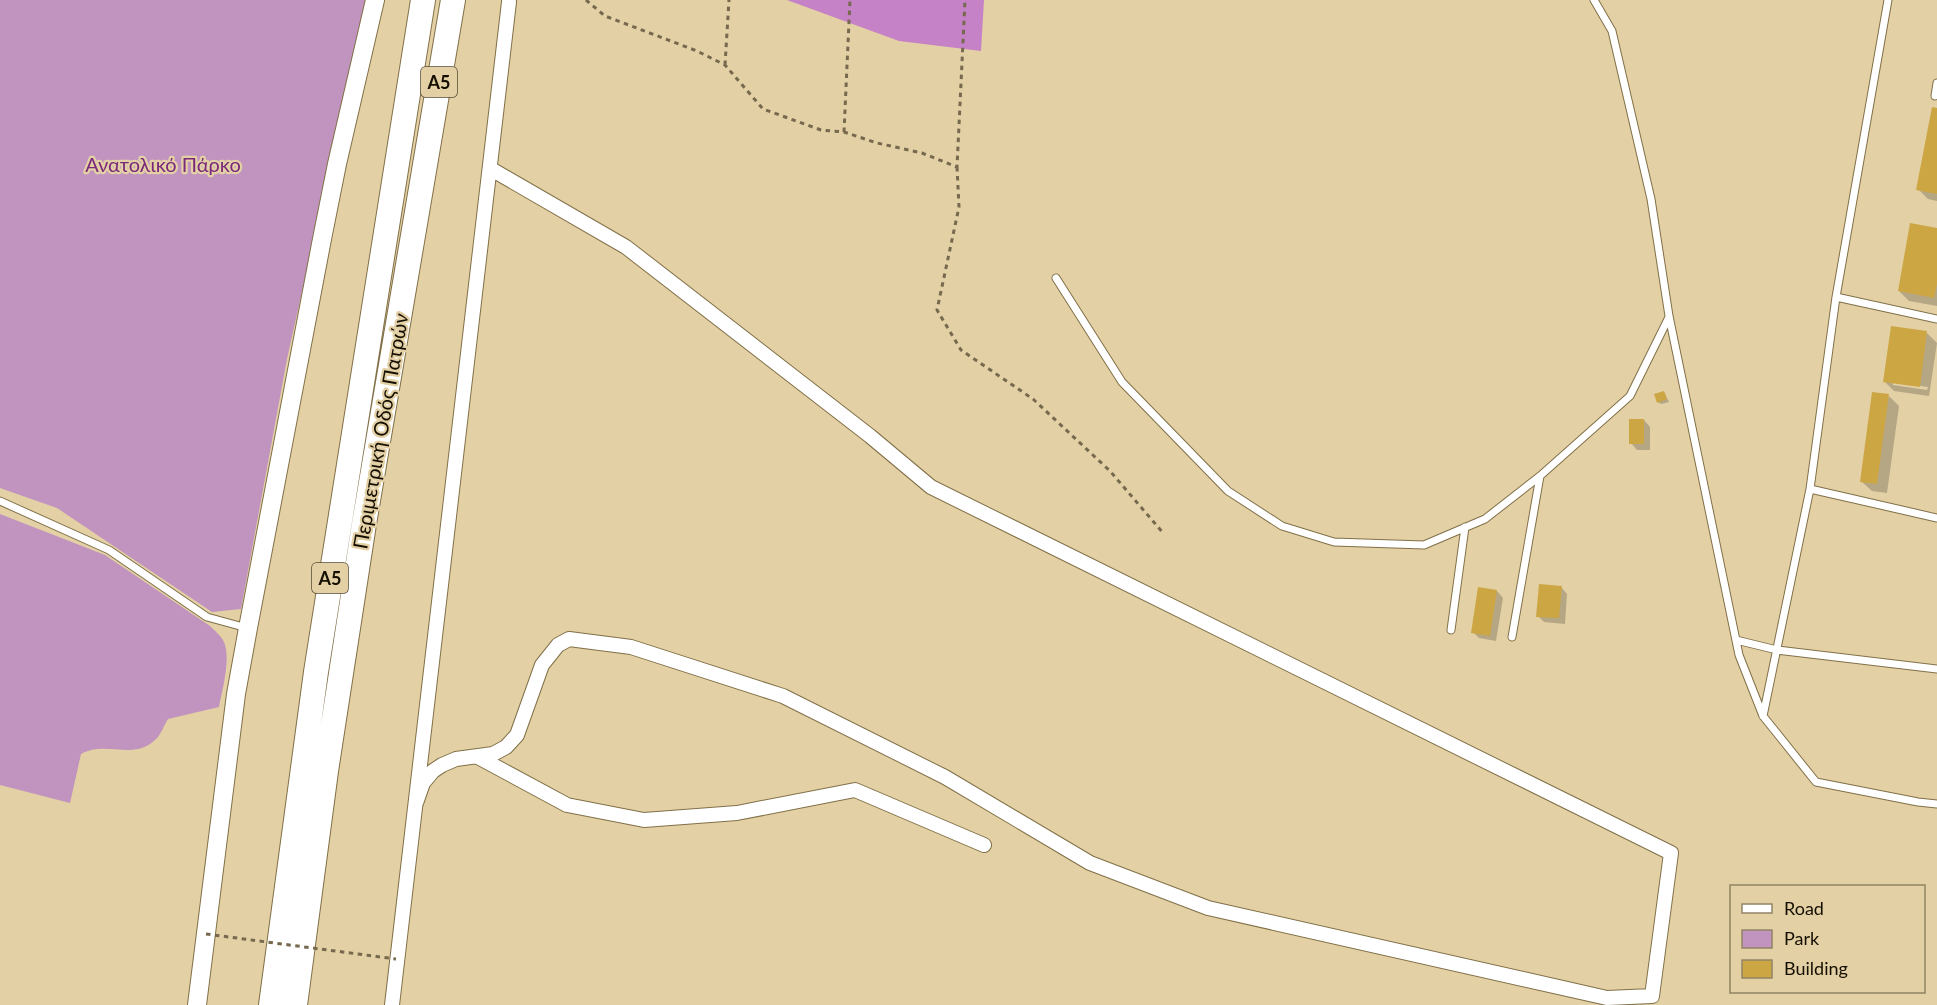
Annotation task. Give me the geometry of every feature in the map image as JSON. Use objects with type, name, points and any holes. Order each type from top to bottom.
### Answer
[{"type":"highway","name":"Περιμετρική Οδός Πατρών","points":[[271,1005],[316,672],[423,0]]},
{"type":"highway","name":"Περιμετρική Οδός Πατρών","points":[[295,1005],[326,771],[362,535],[453,0]]},
{"type":"street","points":[[197,1005],[236,694],[330,196],[375,0]]},
{"type":"street","points":[[392,1005],[509,2]]},
{"type":"street","points":[[416,802],[423,783],[433,771],[456,759],[493,754],[506,747],[517,735],[542,665],[558,645],[569,639],[631,647],[783,696],[945,777],[1090,863],[1208,908],[1611,1001],[1652,996],[1671,853],[931,487],[870,436],[626,246],[491,169]]},
{"type":"street","points":[[478,757],[567,805],[644,820],[737,813],[855,790],[984,845]]},
{"type":"lane","points":[[1594,0],[1612,31],[1651,199],[1669,316],[1739,655],[1763,716],[1816,782],[1937,804]]},
{"type":"lane","points":[[1763,716],[1810,489],[1836,297],[1888,0]]},
{"type":"lane","points":[[1935,96],[1937,83]]},
{"type":"lane","points":[[1056,278],[1122,382],[1228,491],[1282,526],[1334,542],[1424,545],[1485,519],[1540,476],[1630,396],[1669,316]]},
{"type":"lane","points":[[1836,297],[1937,319]]},
{"type":"lane","points":[[1512,637],[1540,476]]},
{"type":"lane","points":[[1810,489],[1937,518]]},
{"type":"lane","points":[[0,501],[109,550],[207,617],[248,628]]},
{"type":"lane","points":[[1451,630],[1465,527]]},
{"type":"lane","points":[[1736,640],[1777,650],[1937,669]]},
{"type":"path","points":[[586,0],[605,16],[697,51],[725,65],[763,109],[821,130],[844,132],[877,143],[922,153],[957,167]]},
{"type":"path","points":[[725,65],[729,0]]},
{"type":"path","points":[[844,132],[850,0]]},
{"type":"path","points":[[965,0],[957,167],[959,207],[937,310],[961,350],[1033,399],[1110,471],[1164,534]]},
{"type":"path","points":[[206,934],[396,959]]},
{"type":"green space","name":"Ανατολικό Πάρκο","points":[[0,0],[367,0],[287,359],[241,609],[212,612],[57,508],[0,488]]},
{"type":"green space","points":[[0,514],[105,555],[210,626],[222,638],[226,647],[225,674],[219,707],[168,719],[161,733],[147,746],[129,750],[90,750],[81,754],[70,803],[0,785]]},
{"type":"shaded area","points":[[787,0],[984,0],[981,51],[899,41]]},
{"type":"building","points":[[1932,107],[1937,108],[1937,194],[1916,190]]},
{"type":"building","points":[[1910,223],[1937,228],[1937,284],[1934,298],[1898,291]]},
{"type":"building","points":[[1891,326],[1927,331],[1920,387],[1883,382]]},
{"type":"building","points":[[1664,391],[1667,399],[1657,403],[1654,394]]},
{"type":"building","points":[[1872,392],[1889,394],[1877,484],[1860,482]]},
{"type":"building","points":[[1629,419],[1644,419],[1644,444],[1629,444]]},
{"type":"building","points":[[1539,584],[1562,586],[1559,618],[1536,617]]},
{"type":"building","points":[[1478,587],[1497,590],[1490,636],[1471,633]]}]
